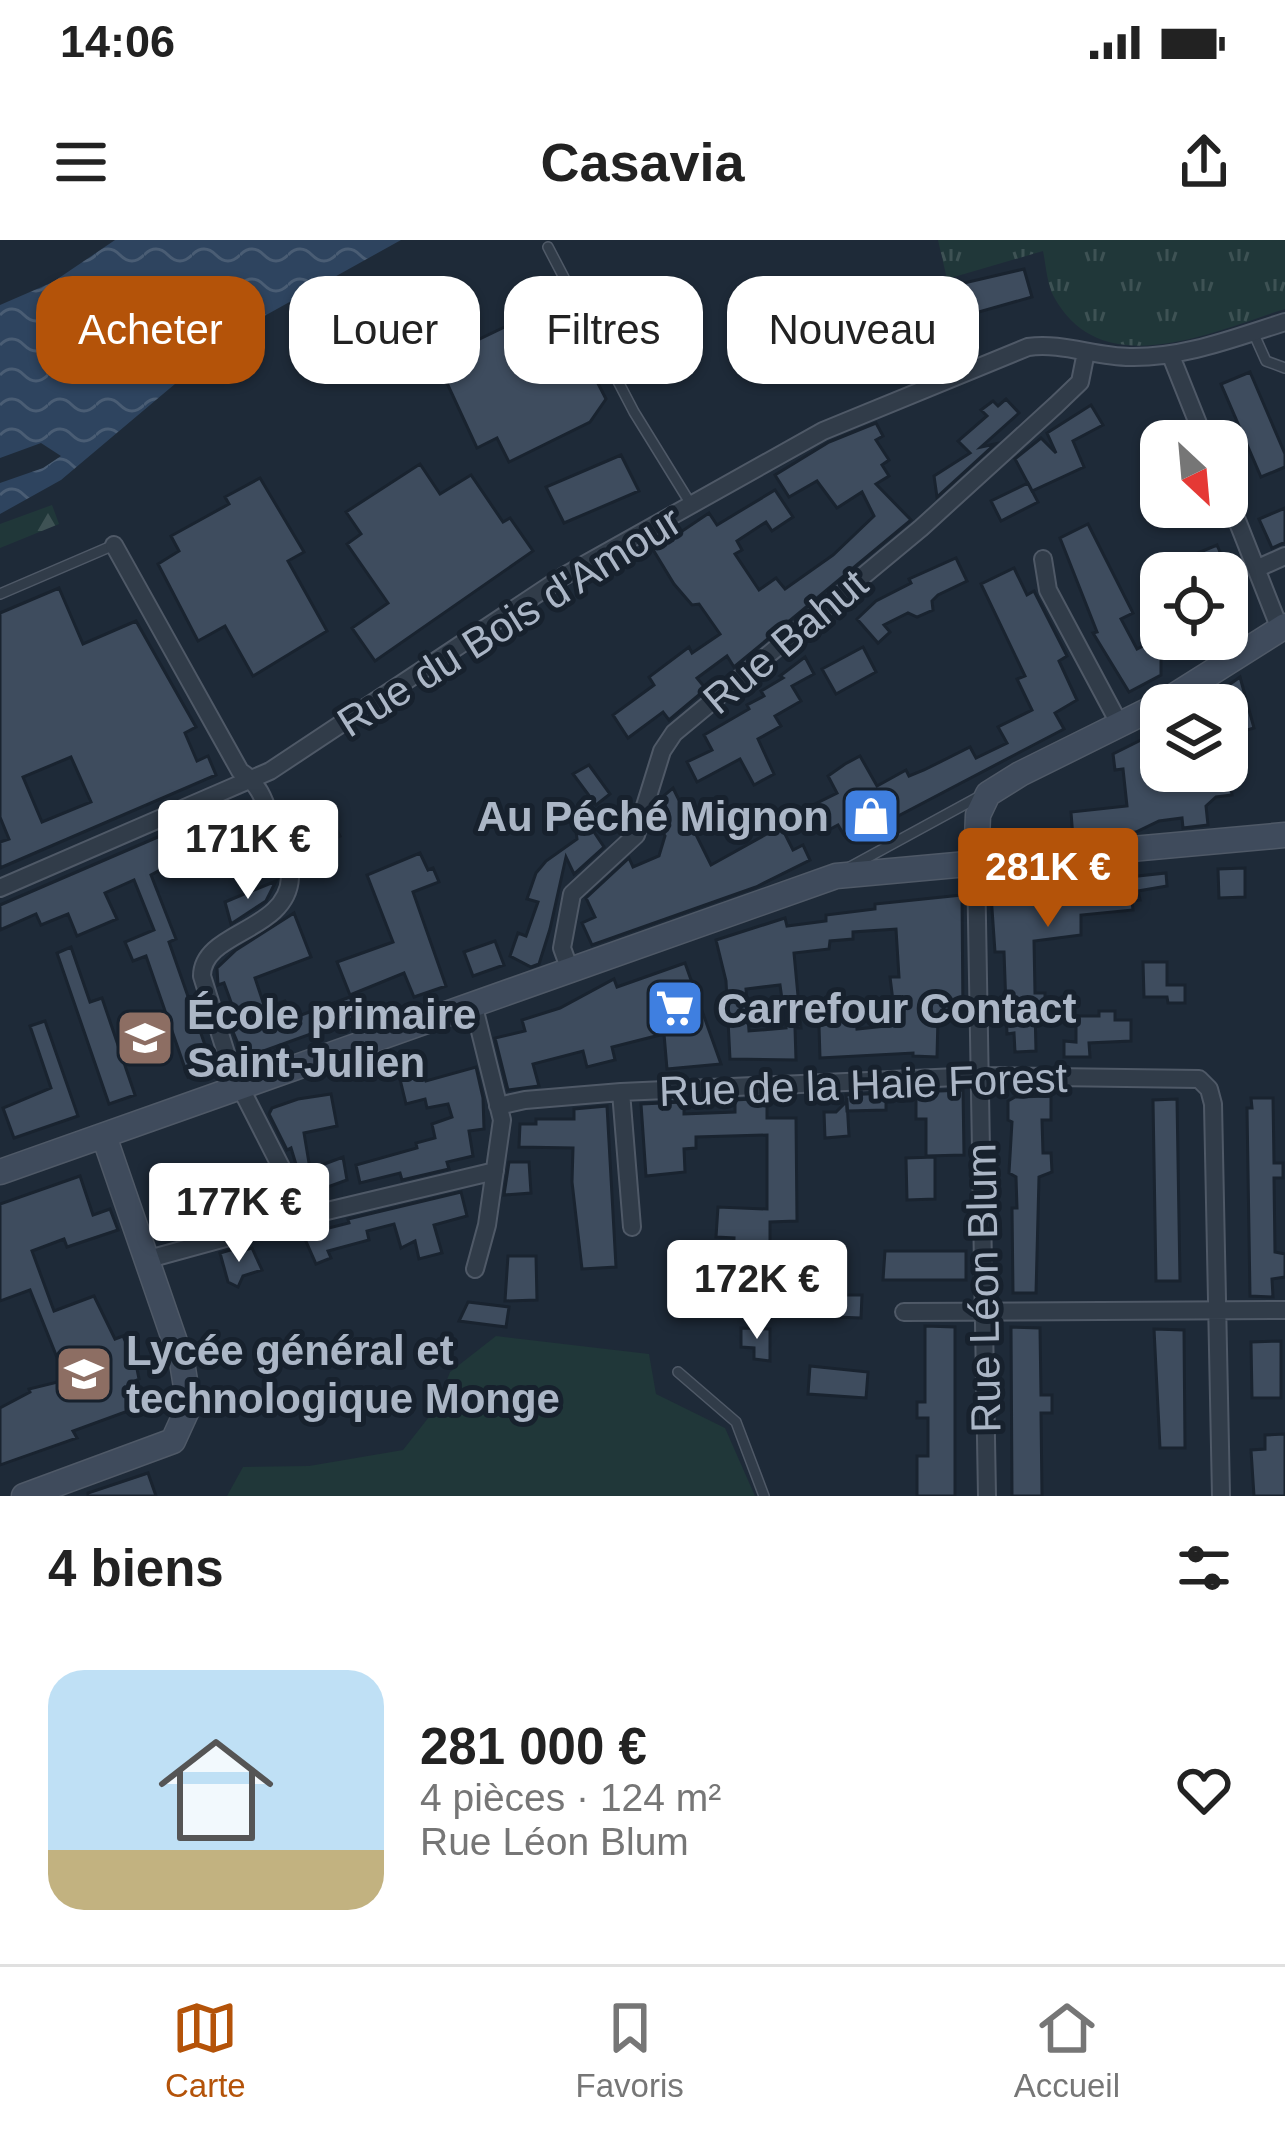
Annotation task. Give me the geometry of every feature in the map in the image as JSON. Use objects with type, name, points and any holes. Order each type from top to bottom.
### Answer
[{"type":"main road","points":[[976,863],[978,815],[988,794],[1120,725],[1283,627]]},
{"type":"main road","points":[[0,1172],[836,876],[1285,835]]},
{"type":"main road","points":[[24,1496],[172,1441],[189,1406],[182,1362],[104,1136]]},
{"type":"street","name":"Rue du Bois d'Amour","points":[[0,888],[252,779],[367,710],[564,576],[823,431],[1028,347],[1047,344],[1125,357],[1171,356],[1285,322]]},
{"type":"street","name":"Rue Bahut","points":[[571,973],[562,948],[572,894],[636,835],[662,752],[674,733],[921,528],[1056,405],[1080,382],[1086,352]]},
{"type":"street","points":[[1171,356],[1197,420]]},
{"type":"street","points":[[1240,528],[1283,627]]},
{"type":"street","points":[[113,545],[240,771],[262,793],[291,874],[285,900],[212,952],[202,965],[202,976],[241,1089],[306,1216]]},
{"type":"street","points":[[1256,568],[1285,556]]},
{"type":"street","points":[[1043,559],[1048,590],[1120,725]]},
{"type":"street","name":"Rue Léon Blum","points":[[976,863],[987,1496]]},
{"type":"street","points":[[474,1007],[502,1120],[487,1225],[475,1269]]},
{"type":"street","name":"Rue de la Haie Forest","points":[[498,1106],[622,1092],[980,1076],[1199,1079],[1209,1088],[1213,1104],[1220,1312]]},
{"type":"street","points":[[622,1092],[632,1227]]},
{"type":"street","points":[[145,1260],[495,1171]]},
{"type":"street","points":[[904,1312],[1285,1310]]},
{"type":"street","points":[[1220,1312],[1221,1496]]},
{"type":"lane","points":[[548,247],[634,412],[692,506]]},
{"type":"lane","points":[[1253,332],[1266,361],[1285,368]]},
{"type":"lane","points":[[0,594],[113,545]]},
{"type":"lane","points":[[836,876],[975,796],[988,794]]},
{"type":"lane","points":[[678,1372],[736,1422],[764,1496]]},
{"type":"green space","points":[[938,240],[1285,240],[1285,309],[1160,344],[1100,339],[1075,324],[1054,297],[1043,251],[946,276]]},
{"type":"green space","points":[[52,505],[59,524],[0,548],[0,524]]},
{"type":"green space","points":[[496,1336],[649,1354],[656,1394],[725,1428],[755,1496],[227,1496],[243,1467],[309,1466],[403,1450],[436,1408],[450,1372]]},
{"type":"water","points":[[115,240],[401,240],[336,276],[289,276],[289,302],[265,316],[265,276],[62,276]]},
{"type":"water","points":[[36,289],[36,384],[175,384],[61,480],[0,514],[0,483],[43,468],[61,456],[41,443],[0,458],[0,305]]},
{"type":"building","points":[[1024,269],[1032,297],[979,312],[979,279]]},
{"type":"building","points":[[504,327],[504,384],[598,384],[606,399],[590,422],[509,462],[497,438],[477,448],[447,384],[480,384],[480,339]]},
{"type":"building","points":[[1250,372],[1285,454],[1285,467],[1261,477],[1248,447],[1248,420],[1236,420],[1221,384]]},
{"type":"building","points":[[1006,399],[1019,413],[981,447],[995,444],[937,497],[934,476],[970,453],[958,441],[987,416],[981,410]]},
{"type":"building","points":[[1091,405],[1103,425],[1073,441],[1084,467],[1032,491],[1015,459],[1041,438],[1056,453],[1047,433]]},
{"type":"building","points":[[876,423],[883,436],[876,440],[889,460],[882,465],[889,476],[876,484],[911,520],[734,667],[727,656],[697,678],[706,689],[669,720],[663,712],[628,738],[613,715],[654,685],[649,677],[689,647],[692,653],[720,634],[699,604],[692,605],[674,584],[649,543],[662,536],[666,542],[709,513],[717,525],[775,490],[793,517],[772,531],[766,522],[737,541],[742,550],[735,554],[759,590],[776,578],[785,589],[833,555],[874,516],[862,492],[837,508],[817,481],[789,497],[775,475],[829,442]]},
{"type":"building","points":[[621,455],[639,491],[564,523],[546,487]]},
{"type":"building","points":[[420,464],[440,494],[471,475],[503,522],[510,518],[533,551],[375,661],[352,628],[388,603],[347,544],[361,534],[346,512]]},
{"type":"building","points":[[260,478],[304,552],[288,561],[327,631],[253,676],[225,626],[198,641],[158,564],[179,551],[171,536],[229,504],[225,497]]},
{"type":"building","points":[[1028,483],[1038,502],[1001,521],[991,501]]},
{"type":"building","points":[[1285,508],[1285,542],[1272,548],[1259,519]]},
{"type":"building","points":[[1088,524],[1133,613],[1121,619],[1140,648],[1140,660],[1161,660],[1161,675],[1129,692],[1093,633],[1097,632],[1060,538]]},
{"type":"building","points":[[956,558],[967,581],[938,595],[932,601],[933,610],[917,617],[908,613],[884,625],[890,632],[878,643],[857,619],[876,601],[911,583],[909,579]]},
{"type":"building","points":[[1014,568],[1027,595],[1034,591],[1067,656],[1059,661],[1077,700],[1055,713],[1064,729],[860,836],[856,829],[844,835],[838,825],[821,834],[807,808],[837,793],[828,776],[845,764],[860,756],[877,786],[970,747],[976,758],[1007,743],[998,727],[1032,710],[1017,679],[1025,676],[981,584]]},
{"type":"building","points":[[59,588],[83,644],[136,621],[196,727],[185,733],[197,761],[208,756],[216,775],[0,868],[0,842],[9,839],[0,817],[0,613]],"holes":[[[71,757],[91,802],[42,822],[23,777]]]},
{"type":"building","points":[[863,647],[876,672],[836,694],[822,669]]},
{"type":"building","points":[[805,657],[814,674],[792,686],[801,701],[775,716],[781,726],[758,739],[774,774],[754,785],[740,759],[697,782],[687,762],[712,750],[704,735],[749,709],[747,705],[764,696],[761,691]]},
{"type":"building","points":[[1140,740],[1140,792],[1232,795],[1216,797],[1206,806],[1208,825],[1183,828],[1182,818],[1159,821],[1136,832],[1073,838],[1071,812],[1127,806],[1123,769],[1115,770],[1113,754]]},
{"type":"building","points":[[589,765],[610,794],[596,805],[573,774]]},
{"type":"building","points":[[673,788],[711,865],[781,826],[793,850],[803,845],[810,860],[756,887],[592,945],[582,923],[595,917],[586,898],[629,858],[633,867],[659,856],[665,836],[654,819],[667,809],[661,798]]},
{"type":"building","points":[[330,816],[340,836],[303,854],[295,833]]},
{"type":"building","points":[[195,821],[204,842],[151,875],[176,939],[169,942],[213,1068],[188,1077],[146,956],[133,961],[125,942],[154,930],[134,880],[105,893],[117,919],[77,936],[68,914],[41,925],[36,914],[0,930],[0,905]]},
{"type":"building","points":[[588,823],[604,847],[574,874],[566,857],[539,964],[531,967],[510,956],[518,933],[526,936],[538,902],[527,899],[536,873],[577,839],[576,831]]},
{"type":"building","points":[[420,853],[439,882],[413,892],[446,986],[414,997],[404,973],[350,995],[337,962],[393,942],[367,875]]},
{"type":"building","points":[[1245,868],[1245,897],[1219,898],[1218,869]]},
{"type":"building","points":[[1073,871],[1073,883],[1166,873],[1167,886],[1138,891],[1140,900],[1132,901],[1133,910],[1081,915],[1081,935],[1034,941],[1035,993],[1045,993],[1045,1009],[1035,1009],[1036,1051],[1015,1052],[1014,1033],[1007,1034],[1004,952],[995,952],[990,880]]},
{"type":"building","points":[[276,881],[266,901],[231,924],[225,902]]},
{"type":"building","points":[[962,895],[963,1017],[938,1017],[937,1057],[913,1053],[820,1058],[819,1026],[856,1017],[857,1029],[896,1025],[890,977],[899,977],[896,929],[853,932],[853,939],[830,941],[829,949],[794,953],[801,1028],[795,1028],[796,1060],[730,1059],[726,981],[716,940],[785,918],[787,926],[826,921],[826,915],[875,909],[875,904]],"holes":[[[780,985],[786,1028],[749,1031],[746,989]]]},
{"type":"building","points":[[294,913],[311,957],[255,978],[265,1008],[285,1001],[296,1017],[350,997],[358,1017],[244,1058],[231,1027],[239,1024],[224,983],[218,985],[217,968],[236,950]]},
{"type":"building","points":[[495,941],[504,965],[473,976],[464,952]]},
{"type":"building","points":[[71,947],[90,1002],[102,998],[135,1095],[109,1104],[57,953]]},
{"type":"building","points":[[1143,962],[1167,962],[1167,985],[1185,985],[1185,1003],[1144,997]]},
{"type":"building","points":[[685,963],[721,1064],[667,1069],[664,1034],[612,1047],[615,1060],[587,1067],[583,1051],[533,1064],[539,1086],[508,1090],[495,1038],[525,1031],[522,1020],[560,1008],[614,979],[617,987]]},
{"type":"building","points":[[1099,1011],[1115,1011],[1115,1020],[1131,1020],[1131,1041],[1089,1043],[1090,1057],[1064,1057],[1064,1041],[1076,1042],[1076,1016],[1099,1016]]},
{"type":"building","points":[[45,1021],[78,1116],[14,1138],[3,1108],[51,1088],[30,1026]]},
{"type":"building","points":[[476,1067],[484,1129],[469,1131],[473,1156],[447,1162],[449,1169],[402,1180],[400,1173],[360,1183],[356,1165],[417,1148],[416,1143],[435,1138],[432,1124],[452,1117],[448,1104],[427,1108],[425,1099],[406,1104],[399,1075],[422,1068],[426,1081]]},
{"type":"building","points":[[963,1090],[964,1155],[926,1156],[926,1119],[916,1119],[916,1092]]},
{"type":"building","points":[[886,1093],[886,1110],[847,1111],[846,1095]]},
{"type":"building","points":[[331,1094],[337,1126],[304,1133],[310,1169],[298,1171],[291,1148],[287,1150],[269,1114],[272,1108],[298,1099]]},
{"type":"building","points":[[1051,1096],[1051,1120],[1042,1120],[1043,1153],[1051,1153],[1052,1172],[1039,1177],[1036,1293],[1013,1293],[1012,1208],[1017,1208],[1016,1177],[1009,1173],[1012,1122],[1008,1101]]},
{"type":"building","points":[[767,1098],[767,1118],[796,1118],[797,1221],[770,1222],[770,1277],[752,1277],[751,1289],[732,1286],[734,1238],[716,1237],[718,1207],[767,1209],[767,1135],[696,1137],[696,1148],[684,1149],[685,1172],[646,1176],[641,1104],[684,1102],[684,1114],[735,1112],[735,1100]]},
{"type":"building","points":[[1251,1098],[1273,1098],[1274,1163],[1283,1163],[1283,1178],[1274,1178],[1275,1252],[1285,1254],[1285,1277],[1272,1279],[1273,1297],[1250,1296],[1247,1108],[1252,1108]]},
{"type":"building","points":[[1177,1099],[1180,1281],[1156,1281],[1153,1100]]},
{"type":"building","points":[[847,1101],[849,1136],[825,1138],[824,1112],[836,1112]]},
{"type":"building","points":[[607,1106],[616,1267],[582,1269],[573,1148],[519,1147],[520,1124],[574,1119],[574,1109]]},
{"type":"building","points":[[343,1157],[347,1180],[325,1188],[319,1166]]},
{"type":"building","points":[[935,1157],[935,1199],[907,1200],[906,1158]]},
{"type":"building","points":[[509,1162],[529,1162],[531,1193],[504,1195]]},
{"type":"building","points":[[80,1176],[93,1215],[110,1209],[118,1230],[67,1247],[64,1239],[32,1251],[54,1311],[94,1296],[115,1339],[123,1336],[136,1364],[139,1379],[131,1383],[139,1407],[73,1431],[77,1438],[0,1465],[0,1408],[29,1389],[66,1380],[30,1290],[0,1301],[0,1204]]},
{"type":"building","points":[[461,1192],[467,1216],[434,1225],[442,1253],[419,1259],[415,1241],[401,1248],[394,1224],[367,1231],[369,1240],[328,1251],[331,1258],[316,1264],[305,1239],[304,1230],[319,1226],[321,1230]]},
{"type":"building","points":[[237,1248],[238,1252],[252,1248],[262,1270],[243,1276],[238,1287],[228,1282],[220,1253]]},
{"type":"building","points":[[885,1251],[966,1251],[966,1280],[883,1280]]},
{"type":"building","points":[[508,1256],[536,1256],[537,1300],[505,1301]]},
{"type":"building","points":[[837,1295],[862,1295],[861,1318],[836,1317]]},
{"type":"building","points":[[468,1302],[509,1307],[506,1327],[459,1321]]},
{"type":"building","points":[[925,1326],[955,1327],[955,1496],[917,1496],[917,1456],[928,1456],[928,1418],[917,1418],[917,1402],[925,1402]]},
{"type":"building","points":[[1011,1327],[1040,1328],[1041,1395],[1052,1395],[1052,1413],[1041,1413],[1042,1496],[1012,1496]]},
{"type":"building","points":[[741,1328],[770,1329],[770,1361],[754,1359],[754,1348],[741,1347]]},
{"type":"building","points":[[1154,1329],[1184,1330],[1185,1448],[1160,1448]]},
{"type":"building","points":[[1281,1341],[1281,1398],[1252,1398],[1251,1342]]},
{"type":"building","points":[[810,1366],[868,1372],[866,1398],[808,1394]]},
{"type":"building","points":[[1285,1434],[1285,1496],[1254,1496],[1251,1450],[1265,1449],[1265,1435]]},
{"type":"building","points":[[148,1473],[156,1496],[88,1496],[88,1493]]},
{"type":"place","name":"Au Péché Mignon","points":[[871,816]]},
{"type":"place","name":"Carrefour Contact","points":[[675,1008]]},
{"type":"place","name":"École primaire Saint-Julien","points":[[145,1038]]},
{"type":"place","name":"Lycée général et technologique Monge","points":[[84,1374]]}]
